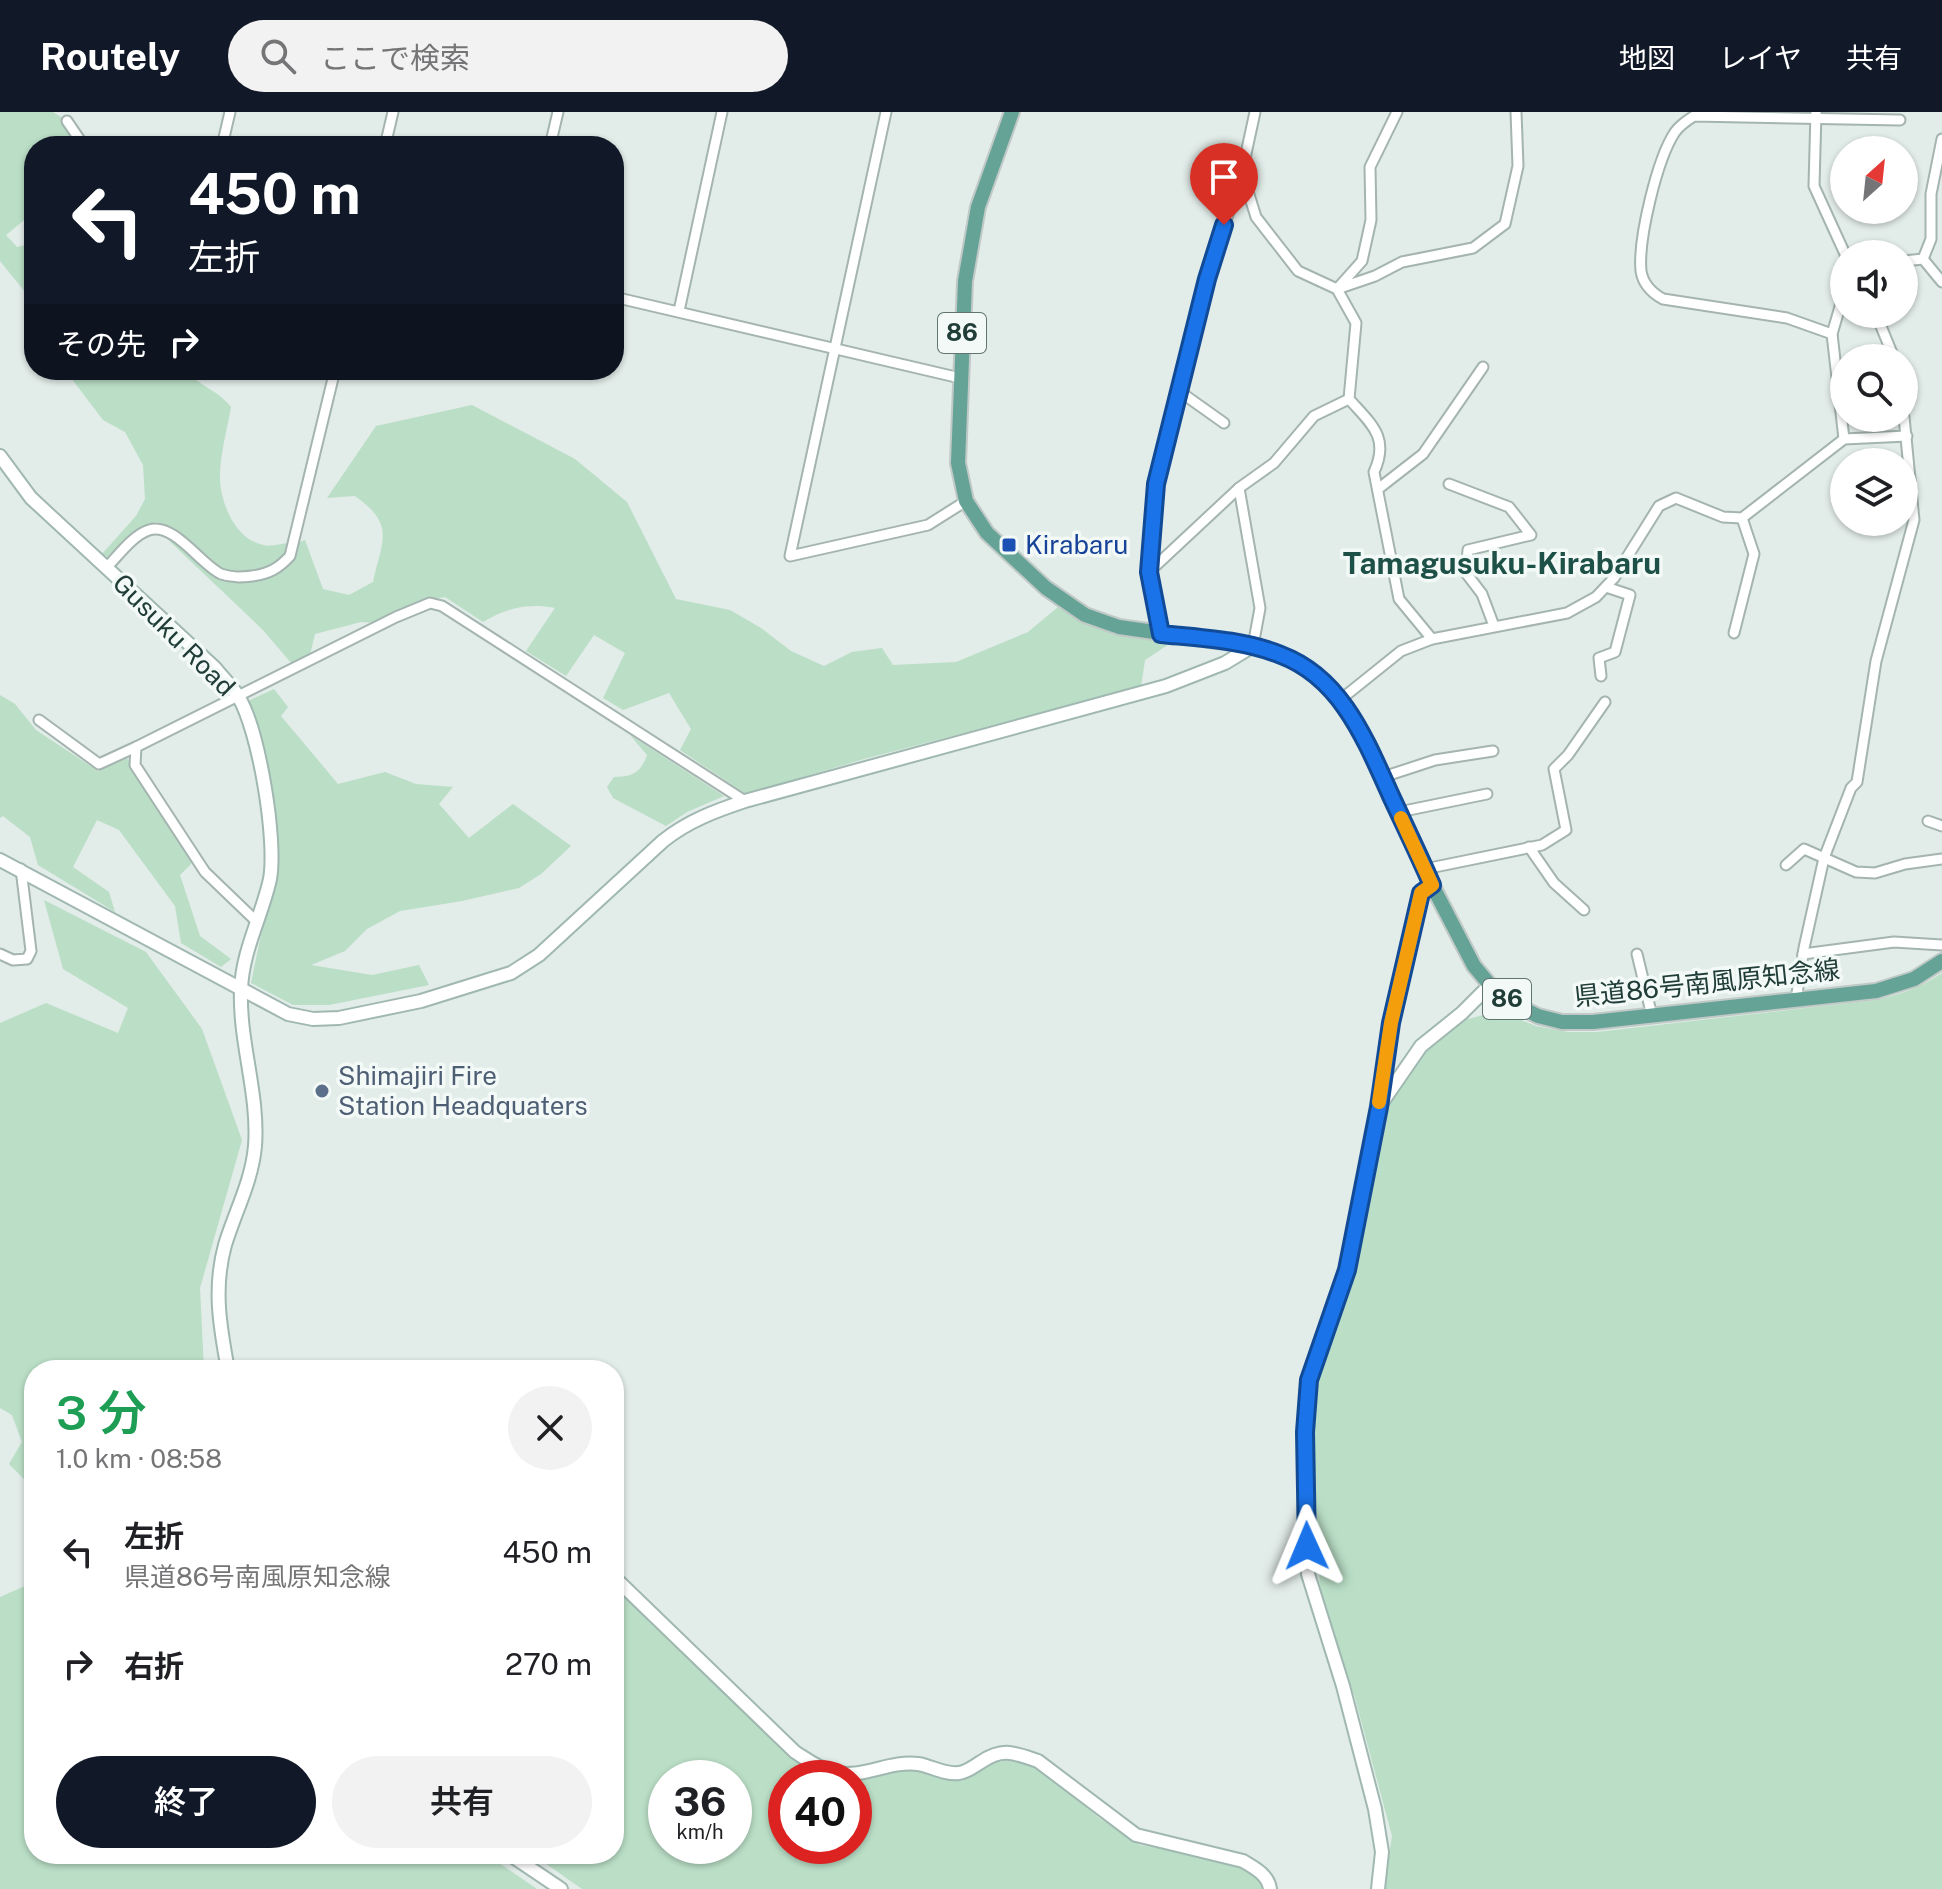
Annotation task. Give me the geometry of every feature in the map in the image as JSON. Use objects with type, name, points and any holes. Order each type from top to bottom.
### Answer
[{"type":"main road","name":"県道86号南風原知念線","points":[[1012,112],[978,207],[965,281],[958,463],[966,501],[987,533],[1067,605],[1085,615],[1119,627],[1212,639],[1278,653],[1305,667],[1329,686],[1364,737],[1432,885],[1474,966],[1490,985],[1514,1004],[1538,1016],[1562,1022],[1652,1016],[1876,991],[1914,979],[1942,961]]},
{"type":"street","points":[[224,136],[230,112]]},
{"type":"street","points":[[387,136],[393,112]]},
{"type":"street","points":[[552,136],[558,112]]},
{"type":"street","points":[[679,311],[722,112]]},
{"type":"street","points":[[886,112],[790,556],[928,525],[966,501]]},
{"type":"street","points":[[1161,634],[1149,572],[1156,484],[1207,279],[1242,172],[1255,112]]},
{"type":"street","points":[[1337,289],[1362,261],[1371,220],[1370,167],[1397,112]]},
{"type":"street","points":[[1337,289],[1375,276],[1402,262],[1473,248],[1505,224],[1518,166],[1516,112]]},
{"type":"street","points":[[1832,334],[1787,318],[1663,299],[1653,293],[1641,273],[1646,219],[1653,191],[1673,134],[1694,116],[1900,120]]},
{"type":"street","points":[[1816,116],[1814,186],[1839,240]]},
{"type":"street","points":[[67,121],[77,136]]},
{"type":"street","points":[[1923,259],[1931,239],[1931,194],[1942,139]]},
{"type":"street","points":[[1242,172],[1256,217],[1298,271],[1337,289],[1356,323],[1349,399],[1381,439],[1381,456],[1374,472],[1399,599],[1432,639]]},
{"type":"street","points":[[1918,260],[1923,259]]},
{"type":"street","points":[[1923,259],[1942,282]]},
{"type":"street","points":[[624,299],[960,378]]},
{"type":"street","points":[[1834,328],[1844,439]]},
{"type":"street","points":[[1378,489],[1423,454],[1483,367]]},
{"type":"street","points":[[107,567],[147,530],[160,529],[173,535],[211,568],[226,576],[263,575],[279,567],[290,556],[333,380]]},
{"type":"street","points":[[1179,391],[1224,423]]},
{"type":"street","points":[[1149,572],[1239,488],[1274,463],[1314,416],[1349,399]]},
{"type":"street","points":[[1796,1000],[1824,858],[1851,788],[1857,782],[1876,661],[1914,520],[1906,432]]},
{"type":"street","points":[[1340,700],[1401,651],[1432,639],[1567,613],[1596,597],[1606,587],[1659,506],[1676,498],[1723,517],[1742,518],[1844,439],[1907,436]]},
{"type":"street","name":"Gusuku Road","points":[[0,456],[31,498],[215,668],[238,696],[254,743],[272,831],[269,880],[256,921],[241,990],[255,1146],[250,1173],[225,1246],[217,1288],[218,1315],[226,1360]]},
{"type":"street","points":[[1449,484],[1509,507],[1531,535],[1468,550],[1466,573],[1482,594],[1494,626]]},
{"type":"street","points":[[0,860],[288,1014],[313,1019],[339,1018],[421,1001],[511,973],[539,955],[642,858],[680,827],[745,801],[1166,686],[1225,663],[1253,646],[1260,608],[1239,488]]},
{"type":"street","points":[[1734,633],[1754,554],[1742,518]]},
{"type":"street","points":[[1601,676],[1599,658],[1615,652],[1630,595],[1606,587]]},
{"type":"street","points":[[39,720],[99,764],[430,603],[442,606],[745,801]]},
{"type":"street","points":[[1425,869],[1542,845],[1566,830],[1554,769],[1568,755],[1605,702]]},
{"type":"street","points":[[136,747],[135,765],[205,872],[256,921]]},
{"type":"street","points":[[1383,777],[1435,760],[1493,751]]},
{"type":"street","points":[[1399,812],[1487,794]]},
{"type":"street","points":[[1928,821],[1942,826]]},
{"type":"street","points":[[1529,847],[1554,883],[1584,910]]},
{"type":"street","points":[[1786,865],[1804,849],[1856,872],[1875,873],[1905,864],[1942,859]]},
{"type":"street","points":[[0,954],[13,960],[27,959],[31,951],[21,869]]},
{"type":"street","points":[[1378,1889],[1382,1852],[1375,1809],[1343,1686],[1308,1574],[1305,1432],[1309,1380],[1347,1270],[1379,1107],[1391,1023],[1421,893],[1432,885]]},
{"type":"street","points":[[1803,954],[1894,942],[1942,945]]},
{"type":"street","points":[[1637,954],[1652,1016]]},
{"type":"street","points":[[1379,1107],[1421,1046],[1462,1013],[1490,985]]},
{"type":"street","points":[[624,1587],[795,1752],[822,1768],[833,1773],[850,1773],[916,1764],[953,1774],[964,1773],[1002,1751],[1019,1755],[1038,1761],[1136,1835],[1243,1861],[1258,1870],[1269,1882],[1270,1889]]},
{"type":"street","points":[[524,1864],[561,1889]]},
{"type":"green space","points":[[0,112],[53,112],[61,117],[73,136],[24,136],[24,220],[6,235],[17,247],[24,245],[24,291],[0,261]]},
{"type":"green space","points":[[73,380],[197,380],[220,396],[231,407],[220,472],[227,511],[238,529],[253,542],[269,546],[288,543],[286,555],[266,570],[229,573],[213,565],[169,527],[157,522],[138,529],[108,557],[102,554],[136,516],[145,499],[143,465],[125,432],[103,420]]},
{"type":"green space","points":[[472,405],[575,459],[627,502],[676,599],[730,610],[791,651],[824,666],[852,652],[882,648],[893,665],[956,662],[1028,632],[1058,607],[1113,633],[1175,640],[1145,660],[1141,687],[864,759],[746,794],[680,750],[691,729],[669,693],[623,710],[603,698],[625,653],[594,635],[566,676],[526,651],[555,608],[518,608],[483,622],[445,597],[414,603],[377,623],[361,622],[315,634],[310,655],[292,664],[263,630],[161,533],[213,575],[240,582],[260,581],[279,574],[292,562],[297,543],[305,540],[323,589],[349,595],[373,582],[382,544],[381,525],[368,506],[355,496],[327,498],[376,426]]},
{"type":"green space","points":[[274,689],[288,707],[281,716],[338,784],[385,772],[416,784],[453,787],[439,804],[469,838],[513,804],[571,846],[541,874],[519,888],[400,911],[367,929],[345,951],[311,965],[372,975],[419,965],[429,985],[329,1005],[293,1005],[251,983],[278,871],[277,820],[248,701]]},
{"type":"green space","points":[[0,695],[15,704],[36,730],[98,771],[127,758],[192,863],[180,875],[200,936],[231,959],[221,967],[181,943],[175,906],[119,830],[97,820],[73,867],[109,892],[115,912],[38,865],[30,837],[3,816],[0,818]]},
{"type":"green space","points":[[630,735],[724,796],[687,812],[666,826],[613,798],[607,787],[614,777],[635,773],[647,755]]},
{"type":"green space","points":[[44,900],[146,952],[202,1029],[242,1140],[200,1288],[204,1360],[24,1360],[24,1479],[9,1464],[22,1442],[12,1415],[0,1408],[0,1023],[46,1003],[118,1033],[128,1008],[63,969]]},
{"type":"green space","points":[[1942,973],[1942,1889],[1384,1889],[1392,1836],[1355,1698],[1320,1596],[1312,1402],[1355,1263],[1381,1130],[1391,1098],[1428,1050],[1464,1020],[1499,1011],[1536,1026],[1568,1032],[1597,1032],[1875,1000],[1910,990]]},
{"type":"green space","points":[[24,1586],[24,1864],[501,1864],[537,1889],[0,1889],[0,1597]]},
{"type":"green space","points":[[624,1594],[795,1760],[768,1760],[768,1864],[872,1864],[872,1774],[912,1766],[962,1781],[990,1764],[1014,1759],[1041,1770],[1099,1818],[1140,1845],[1217,1858],[1256,1874],[1264,1889],[582,1889],[546,1864],[624,1864]]},
{"type":"slow traffic","points":[[1379,1102],[1391,1023],[1421,893],[1432,885],[1401,818]]},
{"type":"place","name":"Kirabaru","points":[[1009,545]]},
{"type":"place","name":"Shimajiri Fire Station Headquaters","points":[[322,1091]]},
{"type":"district","name":"Tamagusuku-Kirabaru","points":[[1502,564]]},
{"type":"route","points":[[1224,225],[1207,279],[1156,484],[1149,572],[1161,634],[1212,639],[1278,653],[1305,667],[1329,686],[1364,737],[1432,885],[1421,893],[1391,1023],[1379,1107],[1347,1270],[1309,1380],[1305,1432],[1307,1546]]}]
